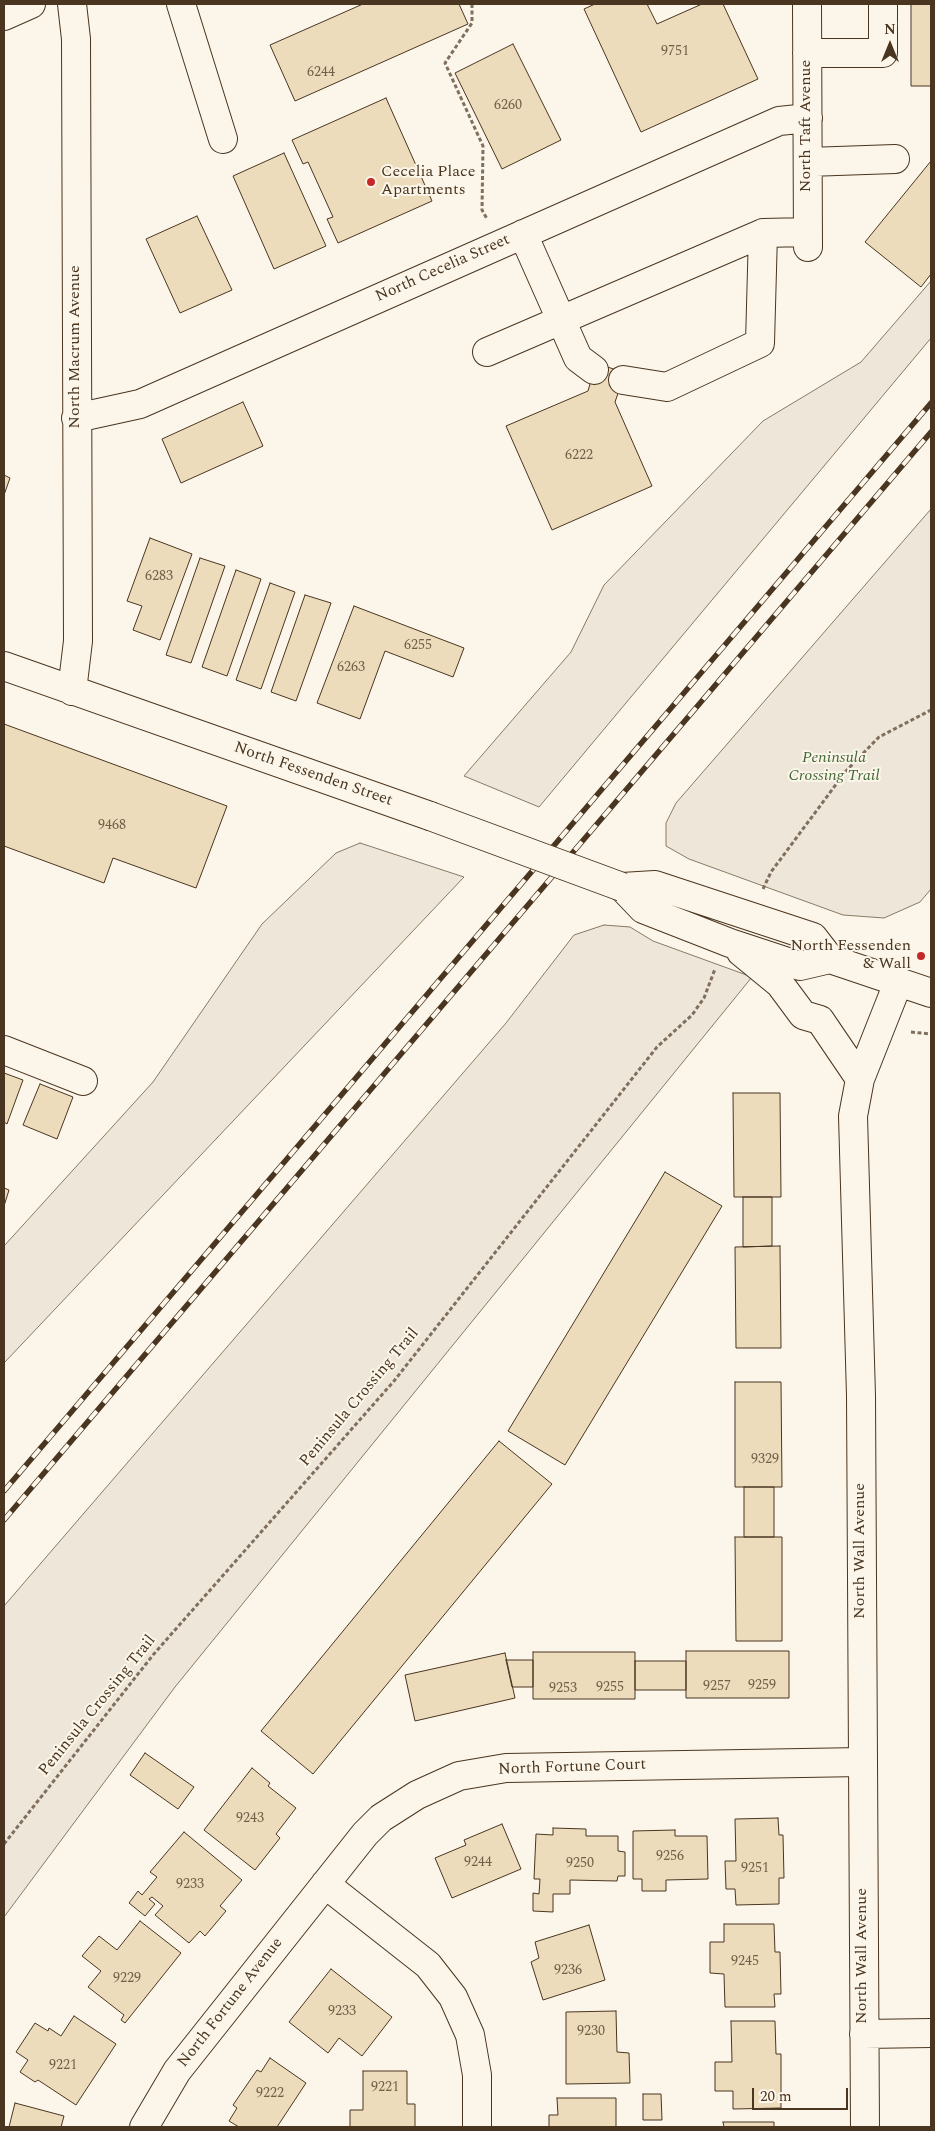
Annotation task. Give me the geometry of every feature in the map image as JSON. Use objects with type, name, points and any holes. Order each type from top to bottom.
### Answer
[{"type":"street","points":[[4,16],[31,4]]},
{"type":"street","name":"North Macrum Avenue","points":[[72,4],[76,39],[78,641],[72,691]]},
{"type":"street","points":[[182,4],[223,139]]},
{"type":"street","name":"North Taft Avenue","points":[[763,233],[808,240],[807,4]]},
{"type":"street","points":[[807,53],[883,53],[883,4]]},
{"type":"street","name":"North Cecelia Street","points":[[76,418],[140,404],[779,121],[808,118]]},
{"type":"street","points":[[808,162],[894,158]]},
{"type":"street","points":[[487,352],[763,233],[760,343],[668,387],[623,380]]},
{"type":"street","points":[[512,238],[560,319],[578,358],[594,370]]},
{"type":"street","name":"North Fessenden Street","points":[[4,666],[430,816],[622,887],[655,885],[813,937],[830,959],[800,966],[724,953],[668,919],[643,909],[622,887]]},
{"type":"street","points":[[724,953],[780,984],[803,1015],[820,1020],[860,1080]]},
{"type":"street","points":[[830,959],[931,993]]},
{"type":"street","name":"North Wall Avenue","points":[[864,2127],[860,1396],[854,1116],[860,1080],[898,983]]},
{"type":"street","points":[[4,1050],[83,1080]]},
{"type":"street","name":"North Fortune Court","points":[[324,1884],[364,1834],[381,1818],[417,1794],[459,1776],[506,1768],[862,1762]]},
{"type":"street","points":[[324,1884],[428,1965],[453,1997],[470,2035],[477,2075],[477,2127]]},
{"type":"street","name":"North Fortune Avenue","points":[[144,2127],[177,2071],[324,1884]]},
{"type":"street","points":[[864,2034],[931,2033]]},
{"type":"path","points":[[472,4],[472,23],[445,63],[483,146],[482,210],[512,238]]},
{"type":"path","points":[[759,897],[771,872],[846,772],[879,737],[931,710]]},
{"type":"path","name":"Peninsula Crossing Trail","points":[[4,1844],[153,1655],[394,1381],[657,1047],[692,1015],[704,998],[724,953]]},
{"type":"green space","points":[[931,281],[931,338],[539,807],[464,776],[571,652],[604,585],[763,421],[861,362]]},
{"type":"green space","name":"Peninsula Crossing Trail","points":[[931,509],[931,889],[920,902],[884,918],[843,915],[689,859],[666,846],[666,823],[676,803]]},
{"type":"green space","points":[[360,843],[464,877],[4,1363],[4,1246],[153,1082],[262,924],[336,853]]},
{"type":"green space","points":[[604,925],[630,927],[653,941],[752,977],[175,1687],[4,1917],[4,1606],[506,1023],[574,935]]},
{"type":"building","points":[[363,4],[459,4],[468,24],[295,101],[270,45]]},
{"type":"building","points":[[595,4],[647,4],[657,24],[702,4],[723,4],[758,79],[641,132],[584,9]]},
{"type":"building","points":[[911,4],[931,4],[931,86],[911,86]]},
{"type":"building","points":[[513,44],[561,140],[502,169],[455,73]]},
{"type":"building","name":"Cecelia Place Apartments","points":[[386,98],[432,201],[338,243],[327,219],[333,217],[308,162],[303,164],[292,140]]},
{"type":"building","points":[[284,153],[326,246],[274,269],[233,176]]},
{"type":"building","points":[[931,161],[931,274],[921,287],[865,242]]},
{"type":"building","points":[[197,216],[232,290],[180,313],[146,239]]},
{"type":"building","points":[[596,363],[625,373],[615,402],[652,486],[552,530],[506,426],[588,391]]},
{"type":"building","points":[[243,402],[263,446],[181,483],[162,439]]},
{"type":"building","points":[[4,475],[10,478],[4,495]]},
{"type":"building","points":[[150,538],[192,554],[160,640],[133,630],[142,606],[127,601]]},
{"type":"building","points":[[200,558],[225,566],[191,663],[166,655]]},
{"type":"building","points":[[236,570],[261,579],[227,676],[202,667]]},
{"type":"building","points":[[270,583],[295,592],[261,689],[236,680]]},
{"type":"building","points":[[305,595],[331,603],[296,701],[271,692]]},
{"type":"building","points":[[354,606],[464,648],[453,677],[385,651],[360,719],[317,703]]},
{"type":"building","points":[[4,724],[227,806],[196,888],[113,858],[104,883],[4,846]]},
{"type":"building","points":[[4,1073],[23,1080],[7,1124],[4,1122]]},
{"type":"building","points":[[40,1084],[73,1097],[57,1139],[23,1125]]},
{"type":"building","points":[[733,1093],[780,1093],[781,1197],[734,1197]]},
{"type":"building","points":[[665,1172],[722,1206],[565,1465],[508,1431]]},
{"type":"building","points":[[4,1188],[9,1190],[4,1206]]},
{"type":"building","points":[[743,1197],[772,1197],[772,1246],[743,1247]]},
{"type":"building","points":[[780,1246],[781,1348],[736,1348],[735,1247]]},
{"type":"building","points":[[735,1382],[781,1382],[782,1487],[735,1487]]},
{"type":"building","points":[[499,1441],[552,1484],[313,1774],[261,1731]]},
{"type":"building","points":[[744,1487],[774,1487],[774,1537],[744,1537]]},
{"type":"building","points":[[735,1537],[782,1537],[782,1641],[736,1641]]},
{"type":"building","points":[[686,1651],[789,1651],[789,1698],[686,1698]]},
{"type":"building","points":[[533,1652],[635,1652],[635,1699],[533,1699]]},
{"type":"building","points":[[505,1653],[515,1698],[415,1721],[405,1675]]},
{"type":"building","points":[[506,1660],[533,1660],[533,1687],[512,1687]]},
{"type":"building","points":[[635,1661],[686,1661],[686,1690],[635,1690]]},
{"type":"building","points":[[145,1753],[194,1787],[178,1809],[130,1775]]},
{"type":"building","points":[[252,1768],[270,1783],[268,1786],[296,1808],[276,1834],[280,1838],[255,1870],[204,1830]]},
{"type":"building","points":[[778,1818],[779,1835],[783,1835],[784,1878],[779,1878],[779,1904],[736,1905],[735,1889],[726,1889],[725,1861],[736,1861],[735,1819]]},
{"type":"building","points":[[502,1824],[521,1869],[452,1898],[435,1858],[466,1845],[464,1840]]},
{"type":"building","points":[[553,1828],[586,1829],[586,1836],[618,1836],[618,1851],[625,1852],[625,1876],[618,1876],[617,1881],[570,1880],[570,1894],[553,1894],[553,1912],[533,1911],[533,1893],[539,1894],[540,1879],[534,1879],[536,1834],[553,1835]]},
{"type":"building","points":[[675,1830],[675,1836],[707,1836],[708,1879],[666,1880],[666,1891],[642,1891],[642,1879],[633,1879],[633,1831]]},
{"type":"building","points":[[184,1832],[242,1880],[220,1906],[226,1911],[205,1936],[200,1931],[189,1943],[155,1915],[163,1906],[152,1897],[149,1899],[155,1904],[145,1916],[129,1903],[138,1891],[142,1895],[157,1877],[150,1872]]},
{"type":"building","points":[[140,1921],[181,1953],[125,2023],[121,2020],[124,2015],[88,1987],[101,1971],[82,1956],[99,1936],[117,1950]]},
{"type":"building","points":[[724,1924],[774,1924],[775,1952],[780,1952],[781,1994],[774,1994],[775,2007],[725,2007],[724,1974],[710,1973],[710,1942],[724,1942]]},
{"type":"building","points":[[589,1925],[605,1980],[543,2000],[531,1962],[539,1958],[535,1942]]},
{"type":"building","points":[[331,1969],[392,2017],[362,2056],[339,2038],[328,2053],[289,2022]]},
{"type":"building","points":[[616,2011],[617,2052],[629,2053],[630,2083],[566,2084],[566,2012]]},
{"type":"building","points":[[74,2016],[116,2044],[76,2105],[38,2080],[35,2082],[20,2072],[28,2060],[16,2052],[35,2023],[48,2031],[49,2028],[61,2036]]},
{"type":"building","points":[[731,2021],[775,2021],[776,2054],[781,2054],[781,2108],[733,2109],[733,2091],[715,2091],[715,2062],[732,2062]]},
{"type":"building","points":[[270,2058],[306,2083],[277,2127],[239,2127],[229,2121],[237,2108],[233,2105],[257,2070],[261,2072]]},
{"type":"building","points":[[363,2071],[407,2071],[407,2104],[415,2104],[415,2127],[350,2127],[350,2110],[363,2110]]},
{"type":"building","points":[[643,2094],[661,2094],[662,2120],[643,2120]]},
{"type":"building","points":[[557,2098],[616,2098],[616,2127],[549,2127],[549,2115],[558,2115]]},
{"type":"building","points":[[15,2103],[64,2116],[61,2127],[9,2127]]},
{"type":"building","points":[[723,2122],[774,2122],[774,2127],[724,2127]]},
{"type":"railway","points":[[4,1491],[931,403]]},
{"type":"railway","points":[[4,1520],[931,432]]},
{"type":"place","name":"Cecelia Place Apartments","points":[[371,182]]},
{"type":"place","name":"North Fessenden & Wall","points":[[921,956]]}]
